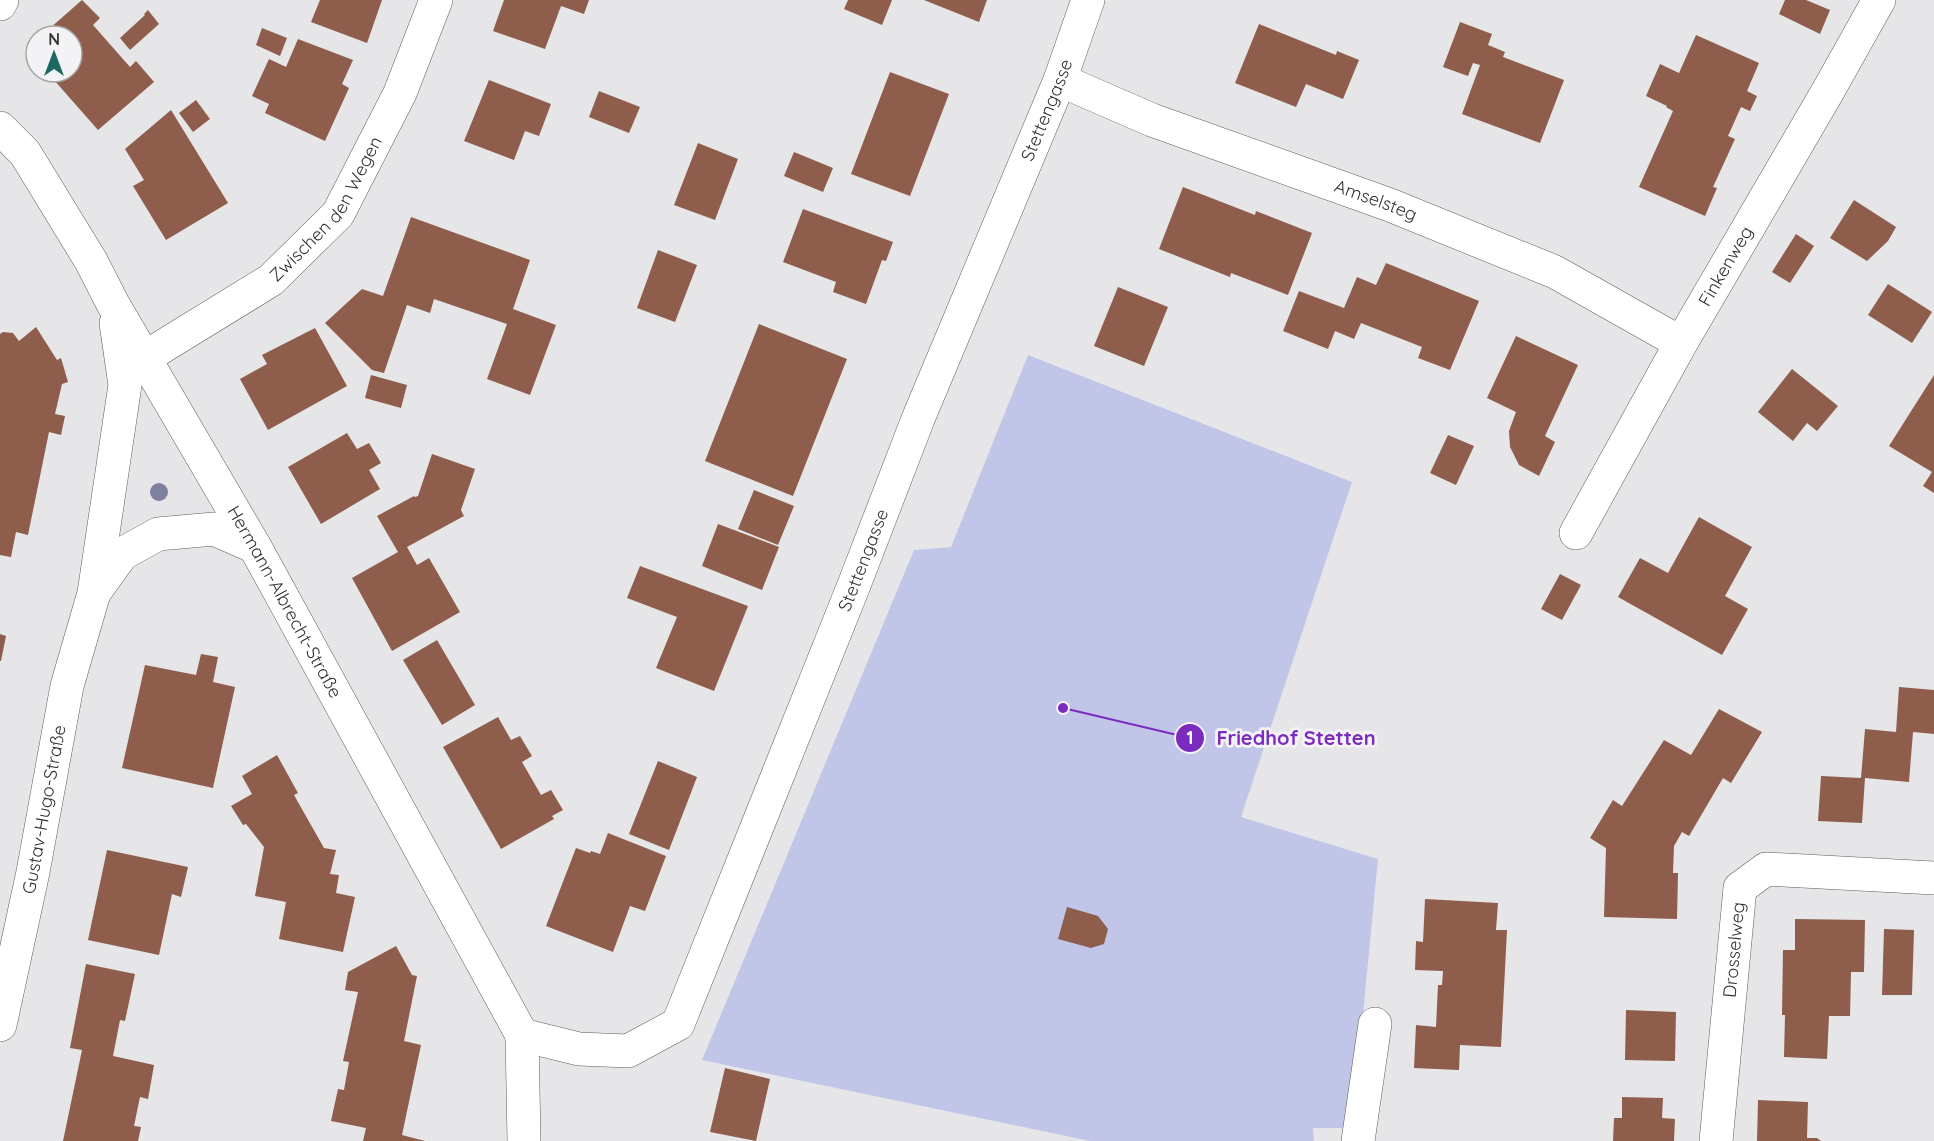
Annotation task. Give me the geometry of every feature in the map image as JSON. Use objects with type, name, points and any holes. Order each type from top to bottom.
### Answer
[{"type":"street","name":"Zwischen den Wegen","points":[[144,358],[271,280],[338,214],[400,93],[436,0]]},
{"type":"street","name":"Stettengasse","points":[[522,1035],[579,1049],[628,1051],[678,1024],[918,420],[1060,80],[1088,0]]},
{"type":"street","name":"Finkenweg","points":[[1576,533],[1681,343],[1828,92],[1879,0]]},
{"type":"street","name":"Amselsteg","points":[[1060,80],[1152,120],[1390,205],[1555,272],[1681,343]]},
{"type":"street","name":"Hermann-Albrecht-Straße","points":[[0,128],[25,153],[91,261],[113,304],[255,547],[522,1035]]},
{"type":"street","name":"Gustav-Hugo-Straße","points":[[0,1024],[33,872],[68,686],[94,593],[126,385],[113,304]]},
{"type":"street","name":"Gustav-Hugo-Straße","points":[[94,593],[122,554],[158,534],[214,529],[255,547]]},
{"type":"street","name":"Drosselweg","points":[[1716,1141],[1740,888],[1766,869],[1934,878]]},
{"type":"street","points":[[1358,1141],[1375,1024]]},
{"type":"street","points":[[522,1035],[524,1141]]},
{"type":"shaded area","points":[[1028,355],[1352,482],[1241,817],[1378,859],[1352,1128],[1313,1128],[1314,1141],[1090,1141],[702,1060],[914,550],[951,547]]},
{"type":"building","points":[[82,0],[100,18],[93,25],[130,67],[136,61],[154,82],[98,130],[58,84],[84,84],[84,24],[55,24]]},
{"type":"building","points":[[320,0],[382,0],[367,43],[311,22]]},
{"type":"building","points":[[504,0],[589,0],[584,14],[561,6],[545,49],[493,31]]},
{"type":"building","points":[[848,0],[892,0],[882,25],[844,9]]},
{"type":"building","points":[[924,0],[987,0],[979,22]]},
{"type":"building","points":[[1785,0],[1806,0],[1830,10],[1820,34],[1779,14]]},
{"type":"building","points":[[148,10],[159,24],[130,50],[120,38]]},
{"type":"building","points":[[1460,22],[1492,34],[1488,45],[1505,52],[1503,57],[1564,80],[1540,143],[1462,114],[1480,65],[1473,63],[1468,76],[1443,67]]},
{"type":"building","points":[[1259,24],[1336,55],[1337,51],[1359,60],[1343,99],[1306,84],[1296,107],[1235,83]]},
{"type":"building","points":[[262,28],[287,38],[280,56],[256,45]]},
{"type":"building","points":[[1696,35],[1759,63],[1747,91],[1757,96],[1750,111],[1741,107],[1728,136],[1735,139],[1713,187],[1717,188],[1705,216],[1639,187],[1673,111],[1646,96],[1660,64],[1679,73]]},
{"type":"building","points":[[298,39],[353,60],[342,84],[349,88],[325,141],[265,113],[269,104],[252,96],[269,59],[286,67]]},
{"type":"building","points":[[890,72],[949,94],[910,196],[851,174]]},
{"type":"building","points":[[489,80],[551,104],[539,136],[525,131],[514,160],[464,141]]},
{"type":"building","points":[[599,91],[640,107],[629,133],[589,117]]},
{"type":"building","points":[[196,100],[210,119],[193,132],[179,113]]},
{"type":"building","points":[[171,110],[228,203],[166,240],[133,186],[144,180],[125,149]]},
{"type":"building","points":[[698,143],[738,159],[715,220],[674,205]]},
{"type":"building","points":[[794,152],[833,168],[823,192],[784,176]]},
{"type":"building","points":[[1183,187],[1255,215],[1256,211],[1312,233],[1288,295],[1231,273],[1230,277],[1159,249]]},
{"type":"building","points":[[1854,200],[1896,227],[1888,241],[1867,261],[1830,238]]},
{"type":"building","points":[[803,209],[893,242],[886,261],[882,260],[866,304],[833,292],[836,282],[783,262]]},
{"type":"building","points":[[411,217],[530,260],[513,309],[556,325],[530,395],[487,379],[507,324],[434,299],[430,313],[407,305],[384,373],[372,370],[325,323],[362,289],[383,296]]},
{"type":"building","points":[[1796,234],[1814,246],[1790,283],[1772,272]]},
{"type":"building","points":[[658,250],[697,265],[675,322],[637,308]]},
{"type":"building","points":[[1386,263],[1479,301],[1450,370],[1418,358],[1422,347],[1361,323],[1354,339],[1335,331],[1328,349],[1283,331],[1299,291],[1344,308],[1357,277],[1376,285]]},
{"type":"building","points":[[1888,284],[1932,312],[1912,343],[1868,315]]},
{"type":"building","points":[[1118,287],[1168,307],[1144,366],[1094,346]]},
{"type":"building","points":[[759,324],[847,359],[793,496],[705,461]]},
{"type":"building","points":[[36,327],[57,360],[61,358],[68,382],[62,384],[55,414],[65,416],[61,435],[49,432],[28,535],[16,532],[11,557],[0,555],[0,334],[13,333],[19,341]]},
{"type":"building","points":[[315,328],[347,386],[268,430],[240,379],[267,364],[262,355]]},
{"type":"building","points":[[1516,336],[1578,365],[1545,436],[1555,442],[1539,476],[1519,465],[1510,447],[1509,431],[1516,412],[1487,398]]},
{"type":"building","points":[[1792,369],[1838,406],[1817,431],[1807,423],[1793,441],[1758,412]]},
{"type":"building","points":[[371,375],[407,385],[401,408],[365,398]]},
{"type":"building","points":[[1934,375],[1934,493],[1923,486],[1932,472],[1889,446]]},
{"type":"building","points":[[347,433],[357,449],[369,443],[381,463],[369,470],[380,489],[321,524],[288,467]]},
{"type":"building","points":[[1448,435],[1474,446],[1456,485],[1430,473]]},
{"type":"building","points":[[432,454],[475,469],[461,510],[464,516],[407,547],[417,565],[429,558],[460,612],[392,651],[352,578],[398,552],[377,516],[418,496]]},
{"type":"building","points":[[754,490],[794,506],[778,545],[738,529]]},
{"type":"building","points":[[1699,517],[1752,547],[1725,596],[1748,609],[1722,655],[1618,597],[1640,558],[1668,573]]},
{"type":"building","points":[[718,524],[779,547],[762,590],[702,566]]},
{"type":"building","points":[[640,566],[748,606],[714,691],[656,668],[677,617],[627,598]]},
{"type":"building","points":[[1560,574],[1581,585],[1562,620],[1541,609]]},
{"type":"building","points":[[0,634],[6,636],[1,661],[0,661]]},
{"type":"building","points":[[437,640],[475,705],[442,725],[403,660]]},
{"type":"building","points":[[201,654],[218,657],[213,682],[235,687],[213,788],[122,768],[145,665],[196,675]]},
{"type":"building","points":[[1899,687],[1934,690],[1934,734],[1913,732],[1909,782],[1865,778],[1862,823],[1818,821],[1821,776],[1861,778],[1865,729],[1896,732]]},
{"type":"building","points":[[1719,709],[1762,732],[1731,783],[1723,778],[1689,836],[1682,832],[1674,846],[1673,873],[1678,873],[1677,919],[1604,917],[1606,848],[1590,838],[1613,800],[1622,806],[1664,740],[1691,755]]},
{"type":"building","points":[[498,717],[511,740],[520,736],[532,756],[522,762],[541,795],[551,790],[563,810],[552,816],[554,819],[501,849],[443,747]]},
{"type":"building","points":[[277,755],[298,793],[294,795],[324,848],[336,850],[330,874],[339,875],[336,893],[355,897],[343,952],[279,939],[286,902],[255,896],[264,847],[246,824],[243,825],[231,806],[252,794],[242,776]]},
{"type":"building","points":[[658,761],[697,777],[669,850],[629,834]]},
{"type":"building","points":[[608,833],[666,856],[645,911],[630,906],[613,952],[546,926],[576,848],[600,854]]},
{"type":"building","points":[[107,850],[188,867],[181,897],[172,894],[159,955],[88,940]]},
{"type":"building","points":[[1425,899],[1498,903],[1496,930],[1507,930],[1501,1047],[1460,1045],[1459,1070],[1414,1068],[1416,1025],[1436,1027],[1438,985],[1442,985],[1443,971],[1415,970],[1416,941],[1423,942]]},
{"type":"building","points":[[1067,907],[1098,916],[1108,929],[1104,944],[1091,948],[1058,939]]},
{"type":"building","points":[[1795,919],[1865,920],[1864,972],[1851,972],[1850,1016],[1829,1016],[1827,1059],[1784,1057],[1783,950],[1795,950]]},
{"type":"building","points":[[1884,929],[1914,930],[1912,995],[1882,995]]},
{"type":"building","points":[[396,946],[412,975],[417,976],[404,1041],[421,1045],[402,1135],[425,1141],[363,1141],[366,1128],[331,1121],[338,1089],[344,1090],[349,1062],[343,1061],[358,992],[345,990],[348,972]]},
{"type":"building","points":[[86,964],[135,974],[125,1021],[120,1020],[113,1056],[154,1065],[148,1099],[140,1097],[134,1126],[141,1127],[138,1141],[63,1141],[82,1050],[70,1048]]},
{"type":"building","points":[[1626,1010],[1676,1012],[1675,1061],[1625,1060]]},
{"type":"building","points":[[725,1068],[770,1079],[756,1141],[710,1132]]},
{"type":"building","points":[[1622,1097],[1663,1098],[1662,1118],[1675,1119],[1674,1141],[1613,1141],[1614,1118],[1622,1118]]},
{"type":"building","points":[[1758,1100],[1808,1102],[1807,1138],[1817,1138],[1821,1141],[1757,1141]]},
{"type":"place","name":"Friedhof Stetten","points":[[1063,708]]}]
